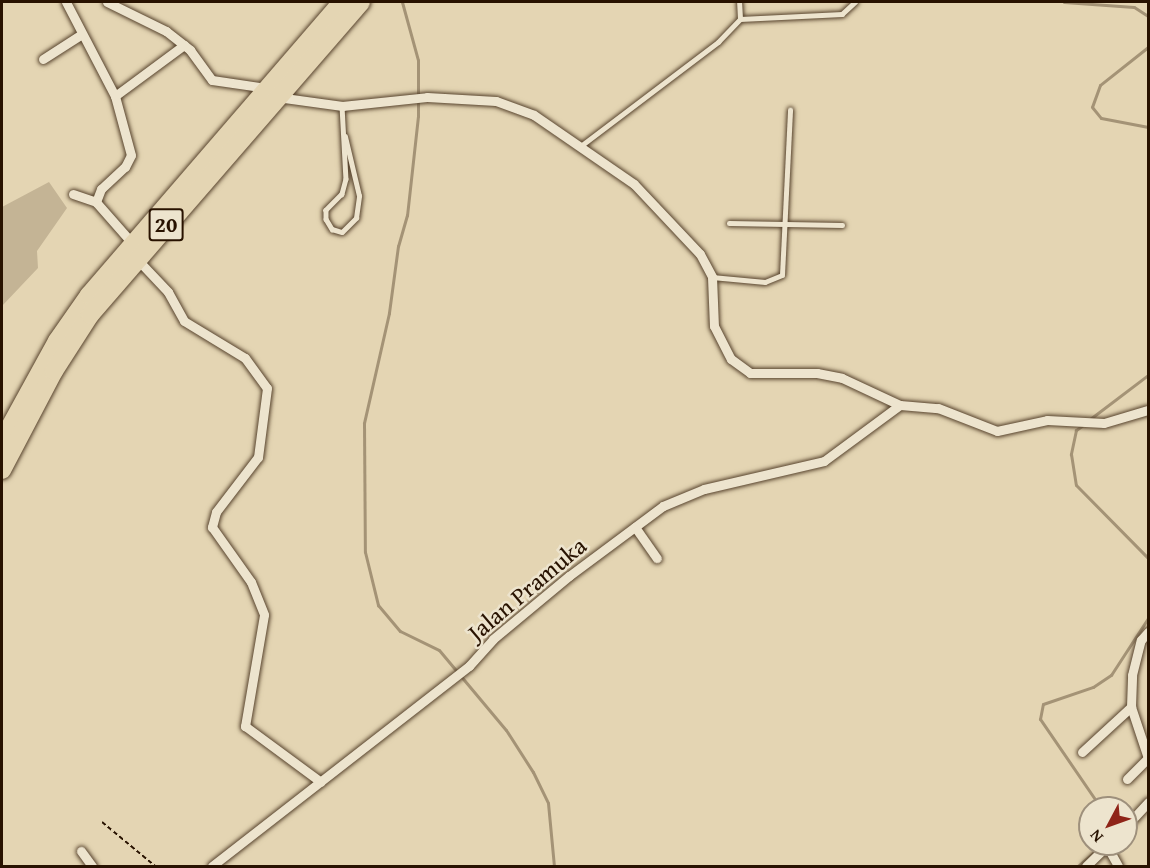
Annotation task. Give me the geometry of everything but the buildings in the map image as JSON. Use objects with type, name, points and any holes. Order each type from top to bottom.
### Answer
[{"type":"highway","name":"20","points":[[2,441],[57,341],[271,93],[342,2]]},
{"type":"highway","name":"20","points":[[271,93],[361,2]]},
{"type":"highway","name":"20","points":[[2,470],[75,335],[134,250]]},
{"type":"street","points":[[66,2],[115,96],[130,155],[125,167],[100,189],[96,202]]},
{"type":"street","points":[[107,2],[151,21],[184,45],[212,80],[342,106],[427,97],[510,104],[582,145],[642,192],[700,254],[712,277],[714,326],[731,359],[740,368],[772,375],[817,373],[843,378],[900,405],[938,408],[997,430],[1047,420],[1104,423],[1149,410]]},
{"type":"street","points":[[43,59],[82,34]]},
{"type":"street","points":[[115,96],[184,45]]},
{"type":"street","points":[[73,194],[96,202],[168,292],[184,321],[245,358],[267,388],[258,457],[216,512],[212,527],[251,582],[264,615],[257,675],[245,726],[321,782]]},
{"type":"street","name":"Jalan Pramuka","points":[[215,866],[469,666],[493,639],[663,506],[705,489],[824,461],[900,405]]},
{"type":"street","points":[[635,527],[657,558]]},
{"type":"street","points":[[1127,779],[1148,759],[1131,707],[1132,675],[1142,640],[1149,632]]},
{"type":"street","points":[[1082,752],[1131,707]]},
{"type":"street","points":[[1138,813],[1149,802]]},
{"type":"street","points":[[81,851],[92,867]]},
{"type":"street","points":[[1086,867],[1097,856]]},
{"type":"lane","points":[[739,2],[740,19]]},
{"type":"lane","points":[[582,145],[718,42],[740,19],[842,14],[855,2]]},
{"type":"lane","points":[[342,106],[345,137],[345,188],[326,210],[326,219],[332,229],[342,232],[356,218],[359,196],[345,137]]},
{"type":"lane","points":[[712,277],[765,282],[777,279],[784,269],[790,110]]},
{"type":"lane","points":[[729,223],[842,225]]},
{"type":"path","points":[[102,822],[155,867]]},
{"type":"shaded area","points":[[49,182],[67,208],[37,251],[38,268],[2,306],[2,207]]},
{"type":"waterway","points":[[402,2],[418,60],[418,116],[407,215],[398,246],[389,313],[364,423],[365,552],[378,605],[400,631],[439,650],[506,730],[533,772],[548,803],[554,866]]},
{"type":"waterway","points":[[1064,2],[1134,7],[1148,16]]},
{"type":"waterway","points":[[1148,47],[1100,85],[1092,107],[1101,118],[1148,127]]},
{"type":"waterway","points":[[1090,419],[1148,375]]},
{"type":"waterway","points":[[1083,425],[1076,430],[1071,454],[1076,485],[1148,558]]},
{"type":"waterway","points":[[1093,796],[1040,719],[1043,704],[1093,687],[1111,675],[1148,618]]},
{"type":"waterway","points":[[1078,866],[1090,856]]}]
